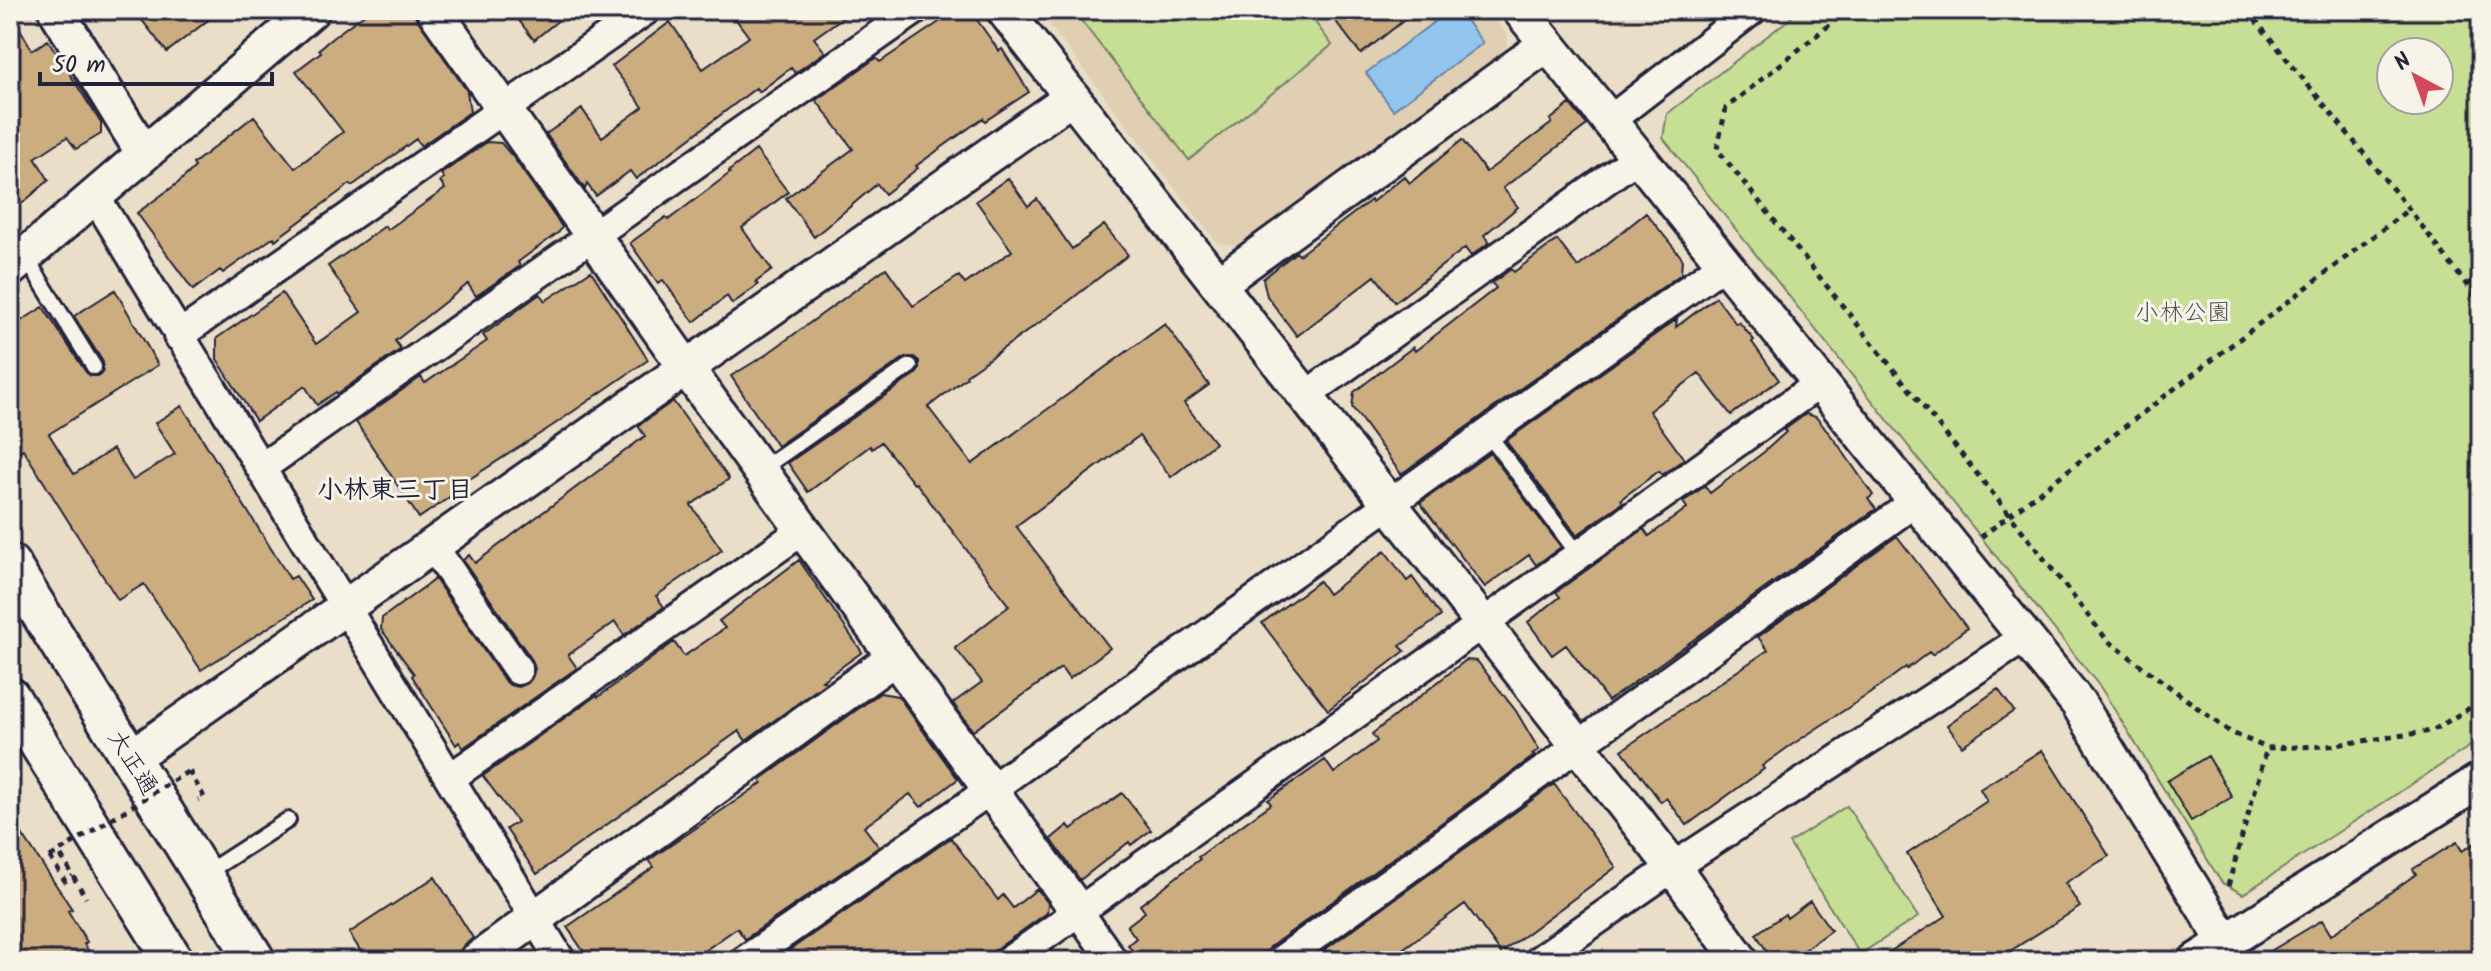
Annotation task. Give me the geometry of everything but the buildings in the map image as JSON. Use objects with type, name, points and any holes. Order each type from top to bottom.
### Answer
[{"type":"main road","name":"大正通","points":[[10,564],[251,959]]},
{"type":"main road","points":[[10,697],[174,961]]},
{"type":"street","points":[[56,10],[144,154]]},
{"type":"street","points":[[18,262],[312,10]]},
{"type":"street","points":[[434,10],[687,369],[1113,961]]},
{"type":"street","points":[[178,336],[646,10]]},
{"type":"street","points":[[261,468],[915,10]]},
{"type":"street","points":[[1004,10],[1673,867],[1741,961]]},
{"type":"street","points":[[1520,10],[2078,703],[2229,952]]},
{"type":"street","points":[[1609,121],[1752,10]]},
{"type":"street","points":[[1218,284],[1547,44]]},
{"type":"street","points":[[129,759],[1072,97]]},
{"type":"street","points":[[1305,396],[1638,157]]},
{"type":"street","points":[[95,196],[561,961]]},
{"type":"street","points":[[744,961],[990,790],[1724,264]]},
{"type":"street","points":[[1009,961],[1820,383]]},
{"type":"street","points":[[1280,961],[1915,502]]},
{"type":"street","points":[[450,778],[803,530]]},
{"type":"street","points":[[432,545],[518,670]]},
{"type":"street","points":[[1538,961],[1673,867],[2024,638]]},
{"type":"street","points":[[476,961],[895,657]]},
{"type":"street","points":[[2196,961],[2229,952],[2481,780]]},
{"type":"lane","points":[[18,262],[94,367]]},
{"type":"lane","points":[[760,470],[910,366]]},
{"type":"lane","points":[[1488,434],[1579,555]]},
{"type":"lane","points":[[202,876],[288,820]]},
{"type":"path","points":[[1848,10],[1726,108],[1717,149],[2107,640],[2230,732],[2267,748],[2328,746],[2432,731],[2481,701]]},
{"type":"path","points":[[2247,10],[2409,209],[2481,304]]},
{"type":"path","points":[[1958,556],[2409,209]]},
{"type":"path","points":[[2467,285],[2481,274]]},
{"type":"path","points":[[2228,887],[2267,748]]},
{"type":"path","points":[[73,876],[65,881],[50,857],[189,771],[204,797],[198,800]]},
{"type":"path","points":[[61,856],[86,898]]},
{"type":"shaded area","points":[[1038,10],[1488,10],[1508,35],[1506,53],[1235,246],[1217,243]]},
{"type":"shaded area","points":[[1065,950],[1078,950],[1086,961],[1049,961]]},
{"type":"green space","points":[[1073,10],[1306,10],[1332,45],[1189,160]]},
{"type":"green space","name":"小林公園","points":[[1801,10],[2481,10],[2481,739],[2243,894],[2222,883],[2101,688],[1663,138],[1667,114]]},
{"type":"green space","points":[[1847,806],[1918,917],[1860,954],[1789,843]]},
{"type":"water","points":[[1450,10],[1458,10],[1483,43],[1393,110],[1366,73]]},
{"type":"district","name":"小林東三丁目","points":[[395,491]]}]
